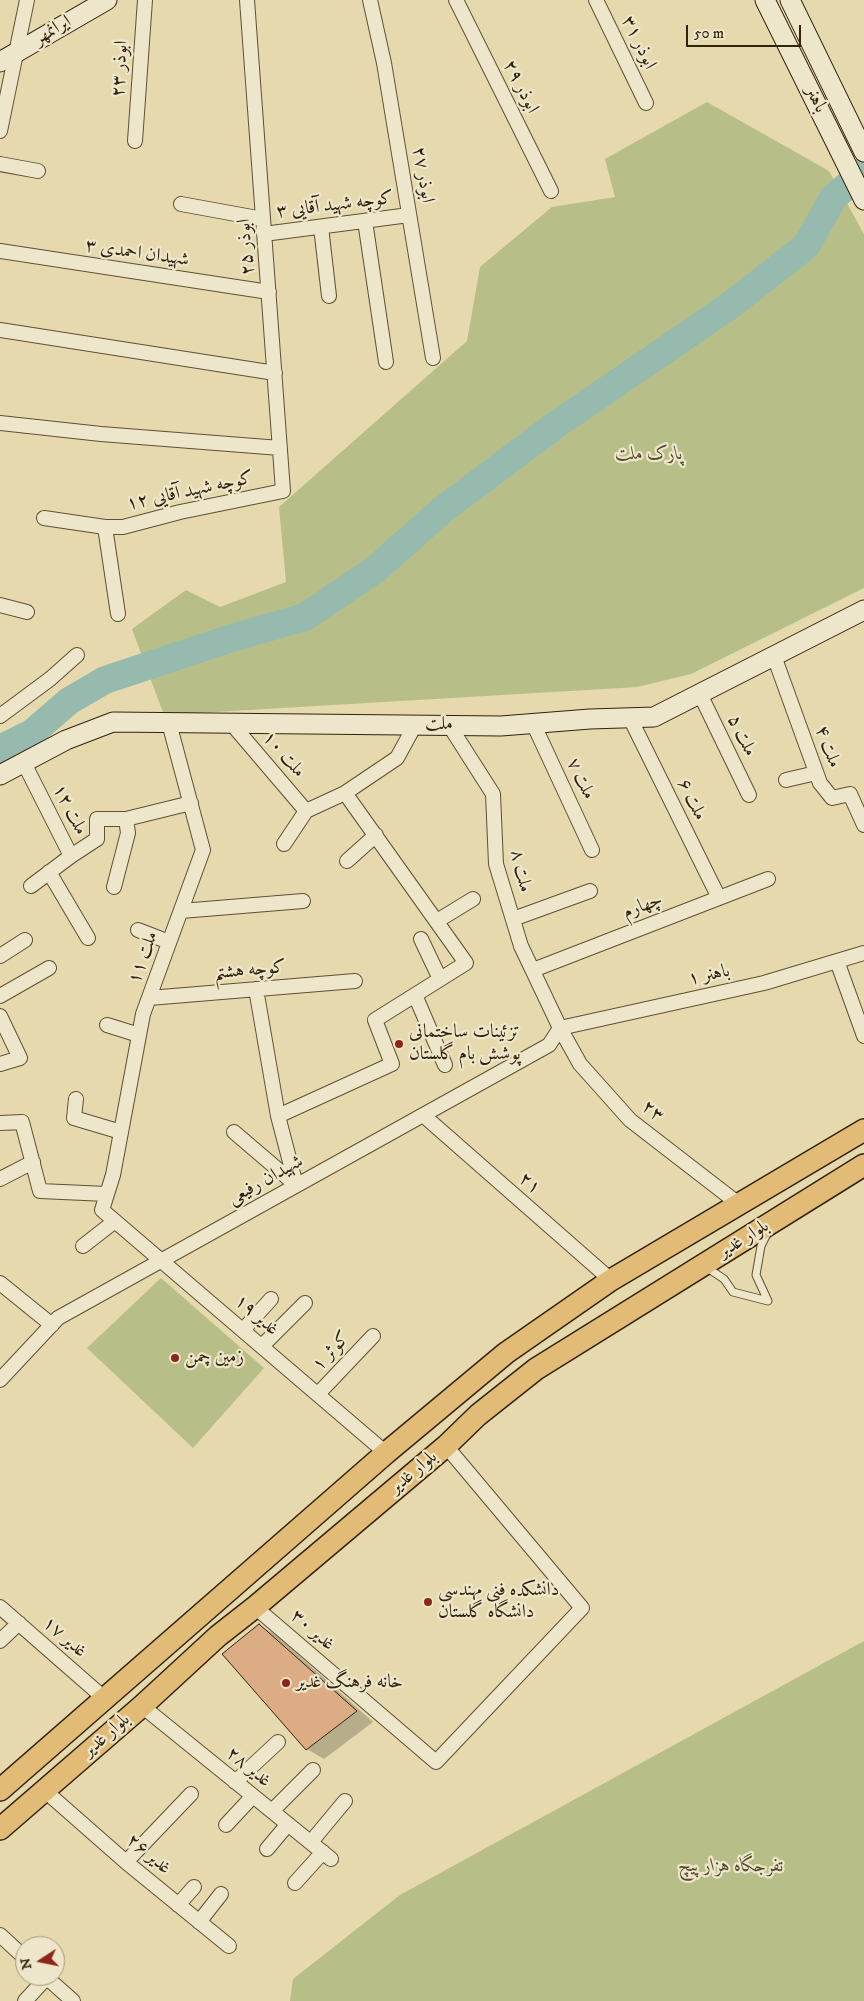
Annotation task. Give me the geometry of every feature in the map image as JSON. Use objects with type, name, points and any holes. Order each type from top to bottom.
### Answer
[{"type":"main road","name":"ایرانمهر","points":[[8,57],[106,0]]},
{"type":"main road","name":"باهنر","points":[[765,0],[864,200]]},
{"type":"main road","name":"باهنر","points":[[790,0],[864,152]]},
{"type":"main road","name":"ملت","points":[[0,775],[66,740],[113,722],[501,726],[654,717],[774,656],[862,616]]},
{"type":"main road","name":"بلوار غدیر","points":[[0,1790],[386,1453],[506,1353],[610,1280],[740,1205],[864,1130]]},
{"type":"main road","name":"بلوار غدیر","points":[[0,1829],[142,1706],[218,1636],[446,1446],[478,1415],[536,1369],[864,1165]]},
{"type":"street","points":[[0,131],[8,57],[27,0]]},
{"type":"street","name":"۲۳ ابوذر","points":[[135,141],[145,0]]},
{"type":"street","name":"ابوذر ۲۵","points":[[247,0],[283,492]]},
{"type":"street","name":"ابوذر ۲۷","points":[[370,0],[384,63],[433,358]]},
{"type":"street","name":"ابوذر ۲۹","points":[[456,0],[551,190]]},
{"type":"street","name":"ابوذر ۳۱","points":[[596,0],[646,103]]},
{"type":"street","points":[[0,164],[38,171]]},
{"type":"street","points":[[181,204],[263,219]]},
{"type":"street","name":"کوچه شهید آقایی ۳","points":[[264,234],[410,216]]},
{"type":"street","points":[[365,221],[386,362]]},
{"type":"street","points":[[321,227],[329,296]]},
{"type":"street","name":"شهیدان احمدی ۳","points":[[0,251],[269,292]]},
{"type":"street","points":[[0,330],[275,373]]},
{"type":"street","points":[[0,423],[101,434],[280,448]]},
{"type":"street","name":"کوچه شهید آقایی ۱۲","points":[[44,518],[105,527],[123,526],[180,512],[283,492]]},
{"type":"street","points":[[105,527],[118,614]]},
{"type":"street","points":[[0,605],[27,612]]},
{"type":"street","points":[[0,716],[43,684],[77,655]]},
{"type":"street","name":"۴ ملت","points":[[774,656],[820,783],[832,798],[850,794],[864,825]]},
{"type":"street","name":"۵ ملت","points":[[700,694],[749,795]]},
{"type":"street","name":"۶ ملت","points":[[630,718],[719,898]]},
{"type":"street","name":"۱۱ ملت","points":[[102,1210],[113,1176],[143,1014],[204,850],[169,723]]},
{"type":"street","name":"ملت ۱۰","points":[[231,723],[306,811]]},
{"type":"street","name":"۷ ملت","points":[[533,723],[592,850]]},
{"type":"street","points":[[284,844],[306,811],[345,793],[397,758],[415,725]]},
{"type":"street","name":"۸ ملت","points":[[448,725],[492,794],[496,864],[521,946],[560,1028]]},
{"type":"street","name":"۱۲ ملت","points":[[24,762],[71,856],[31,886]]},
{"type":"street","points":[[786,780],[816,773]]},
{"type":"street","points":[[278,1116],[392,1064],[374,1020],[466,963],[345,793]]},
{"type":"street","points":[[71,856],[97,839],[97,819],[126,819],[191,803]]},
{"type":"street","points":[[114,887],[128,833],[126,819]]},
{"type":"street","points":[[348,861],[376,835]]},
{"type":"street","points":[[49,872],[88,938]]},
{"type":"street","name":"چهارم","points":[[532,970],[768,880]]},
{"type":"street","points":[[513,919],[590,891]]},
{"type":"street","points":[[437,922],[473,898]]},
{"type":"street","points":[[181,911],[303,901]]},
{"type":"street","points":[[138,930],[169,942]]},
{"type":"street","points":[[421,939],[440,980]]},
{"type":"street","points":[[0,956],[25,940]]},
{"type":"street","name":"باهنر ۱","points":[[560,1028],[764,983],[864,952]]},
{"type":"street","points":[[837,961],[864,1036]]},
{"type":"street","points":[[0,996],[49,968]]},
{"type":"street","name":"کوچه هشتم","points":[[149,998],[355,982]]},
{"type":"street","points":[[256,989],[278,1116],[296,1185]]},
{"type":"street","points":[[415,995],[445,1065]]},
{"type":"street","points":[[0,1016],[20,1058],[0,1064]]},
{"type":"street","points":[[108,1025],[139,1035]]},
{"type":"street","name":"شهیدان رفیعی","points":[[0,1380],[58,1318],[549,1045],[560,1028]]},
{"type":"street","name":"۲۳","points":[[560,1028],[580,1064],[630,1120],[740,1205]]},
{"type":"street","points":[[76,1099],[74,1118],[121,1132]]},
{"type":"street","name":"۲۱","points":[[423,1115],[610,1280]]},
{"type":"street","points":[[0,1123],[22,1122],[40,1191],[107,1194]]},
{"type":"street","points":[[234,1132],[296,1185]]},
{"type":"street","points":[[0,1179],[33,1162]]},
{"type":"street","name":"۱۹ غدیر","points":[[102,1210],[386,1453]]},
{"type":"street","points":[[83,1246],[115,1221]]},
{"type":"street","points":[[0,1283],[52,1325]]},
{"type":"street","points":[[243,1330],[271,1299]]},
{"type":"street","points":[[262,1346],[305,1303]]},
{"type":"street","name":"۱ کوثر","points":[[318,1394],[373,1336]]},
{"type":"street","name":"غدیر ۳۰","points":[[255,1607],[436,1762],[582,1608],[446,1446]]},
{"type":"street","name":"۱۷ غدیر","points":[[0,1607],[104,1698]]},
{"type":"street","points":[[0,1641],[19,1623]]},
{"type":"street","name":"۲۸ غدیر","points":[[142,1706],[327,1855],[295,1883]]},
{"type":"street","points":[[234,1782],[278,1742]]},
{"type":"street","points":[[272,1811],[313,1770]]},
{"type":"street","name":"۲۶ غدیر","points":[[44,1790],[126,1862],[229,1946]]},
{"type":"street","points":[[126,1862],[191,1794]]},
{"type":"street","points":[[226,1825],[253,1796]]},
{"type":"street","points":[[311,1842],[345,1801]]},
{"type":"street","points":[[267,1849],[288,1824]]},
{"type":"street","points":[[178,1905],[194,1886]]},
{"type":"street","points":[[199,1922],[221,1894]]},
{"type":"street","points":[[0,1935],[15,1949]]},
{"type":"street","points":[[26,2001],[38,1986]]},
{"type":"street","points":[[56,1986],[73,2001]]},
{"type":"lane","points":[[703,1266],[724,1279],[734,1292],[768,1301],[756,1275],[761,1246],[775,1220]]},
{"type":"green space","name":"پارک ملت","points":[[707,102],[829,171],[864,234],[864,588],[691,674],[637,687],[164,715],[132,629],[186,590],[220,607],[286,582],[279,507],[467,341],[480,267],[552,207],[615,197],[605,159]]},
{"type":"green space","name":"زمین چمن","points":[[161,1278],[264,1368],[193,1448],[87,1348]]},
{"type":"green space","name":"تفرجگاه هزار پیچ","points":[[864,1641],[864,2001],[290,2001],[293,1979],[400,1895]]},
{"type":"building","name":"خانه فرهنگ غدیر","points":[[259,1624],[357,1711],[306,1750],[222,1654]]},
{"type":"waterway","points":[[0,749],[32,733],[69,701],[105,680],[235,637],[305,617],[376,569],[441,511],[557,424],[728,307],[806,246],[833,198],[864,171]]},
{"type":"place","name":"تزئینات ساختمانی پوشش بام گلستان","points":[[399,1044]]},
{"type":"place","name":"زمین چمن","points":[[175,1358]]},
{"type":"place","name":"دانشکده فنی مهندسی دانشگاه گلستان","points":[[428,1602]]},
{"type":"place","name":"خانه فرهنگ غدیر","points":[[286,1683]]}]
